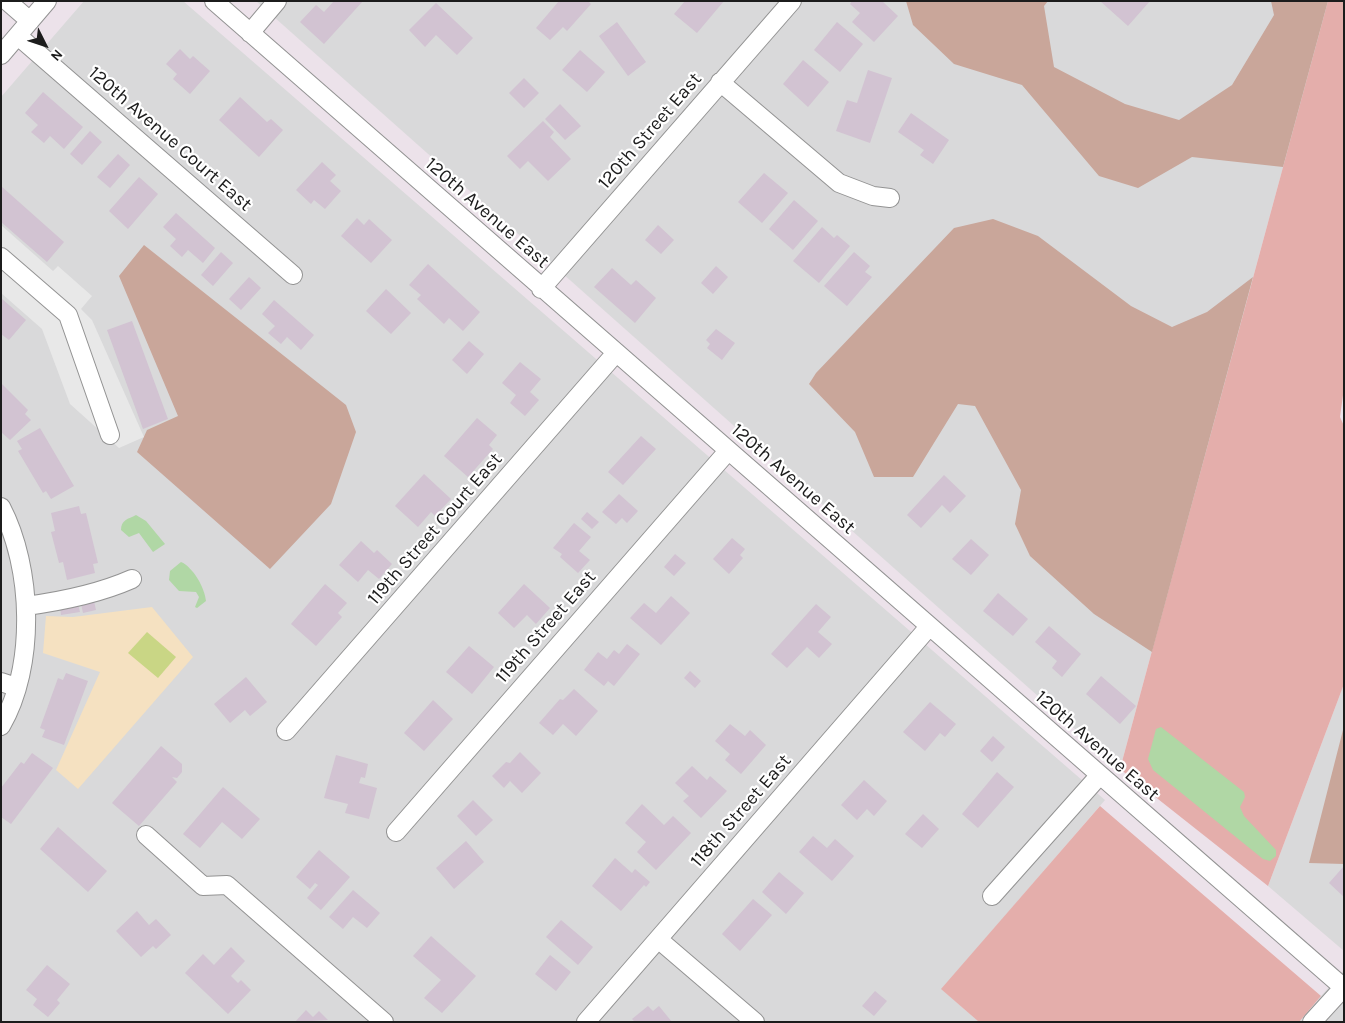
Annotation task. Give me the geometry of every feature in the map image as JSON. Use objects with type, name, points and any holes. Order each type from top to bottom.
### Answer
[{"type":"street","points":[[7,1],[30,21]]},
{"type":"street","points":[[1,55],[47,1]]},
{"type":"street","name":"120th Avenue East","points":[[214,1],[540,289],[847,554],[928,628],[1344,988]]},
{"type":"street","points":[[250,33],[276,1]]},
{"type":"street","name":"120th Street East","points":[[540,289],[792,1]]},
{"type":"street","name":"120th Avenue Court East","points":[[18,36],[293,275]]},
{"type":"street","points":[[720,82],[839,183],[873,196],[890,198]]},
{"type":"street","points":[[1,257],[68,315],[110,435]]},
{"type":"street","name":"119th Street Court East","points":[[286,731],[615,354]]},
{"type":"street","name":"119th Street East","points":[[396,832],[728,451]]},
{"type":"street","points":[[1,507],[14,542],[23,578],[26,606],[26,644],[9,685],[1,726]]},
{"type":"street","points":[[26,606],[54,602],[107,590],[132,579]]},
{"type":"street","name":"118th Street East","points":[[586,1022],[928,628]]},
{"type":"street","points":[[992,896],[1099,776]]},
{"type":"street","points":[[146,835],[203,886],[227,885],[384,1022]]},
{"type":"street","points":[[658,939],[755,1022]]},
{"type":"street","points":[[1312,1022],[1344,988]]},
{"type":"shaded area","points":[[84,1],[183,1],[1105,800],[942,989],[979,1022],[1,1022],[1,97]]},
{"type":"shaded area","points":[[256,1],[1328,1],[1120,769]]},
{"type":"shaded area","points":[[906,1],[1048,1],[1044,6],[1054,67],[1125,104],[1179,120],[1232,85],[1274,15],[1271,1],[1328,1],[1283,167],[1192,157],[1138,188],[1099,176],[1022,85],[954,64],[913,25]]},
{"type":"shaded area","points":[[1328,1],[1344,1],[1344,388],[1340,417],[1344,426],[1344,684],[1268,886],[1120,769]]},
{"type":"shaded area","points":[[993,219],[1038,236],[1131,306],[1172,327],[1207,312],[1253,277],[1152,652],[1094,614],[1030,556],[1015,524],[1021,490],[975,406],[958,404],[913,477],[874,477],[855,432],[809,384],[816,373],[954,228]]},
{"type":"shaded area","points":[[1,225],[53,271],[58,266],[92,296],[81,309],[92,320],[144,437],[119,448],[70,404],[42,329],[1,293]]},
{"type":"shaded area","points":[[144,245],[346,405],[356,432],[331,504],[270,569],[137,452],[147,430],[178,416],[119,276]]},
{"type":"shaded area","points":[[136,515],[146,521],[165,544],[153,552],[139,533],[129,537],[121,530],[124,522]]},
{"type":"shaded area","points":[[181,562],[190,568],[198,578],[203,590],[206,601],[197,608],[195,607],[199,597],[196,592],[179,591],[169,580],[170,571]]},
{"type":"shaded area","points":[[152,607],[193,657],[78,789],[56,770],[100,672],[43,653],[46,616],[73,617]]},
{"type":"shaded area","points":[[147,632],[176,657],[158,678],[128,653]]},
{"type":"shaded area","points":[[1344,684],[1344,951],[1268,886]]},
{"type":"shaded area","points":[[1344,726],[1344,864],[1309,863]]},
{"type":"shaded area","points":[[1161,727],[1244,792],[1245,797],[1240,807],[1244,816],[1276,850],[1276,856],[1270,861],[1263,859],[1153,770],[1148,759],[1156,729]]},
{"type":"shaded area","points":[[1100,806],[1321,996],[1299,1022],[979,1022],[941,989]]},
{"type":"shaded area","points":[[1344,970],[1344,1022],[1299,1022],[1321,996]]},
{"type":"building","points":[[334,1],[363,1],[324,44],[300,22],[316,5],[324,12]]},
{"type":"building","points":[[559,1],[588,1],[591,4],[567,31],[563,27],[550,40],[536,28]]},
{"type":"building","points":[[685,1],[724,1],[697,33],[674,14]]},
{"type":"building","points":[[852,1],[882,1],[898,16],[874,42],[852,22],[860,13],[850,4]]},
{"type":"building","points":[[1100,1],[1150,1],[1128,26]]},
{"type":"building","points":[[436,3],[473,38],[457,55],[436,35],[425,47],[409,30]]},
{"type":"building","points":[[617,22],[646,62],[628,76],[599,36]]},
{"type":"building","points":[[837,22],[863,44],[840,72],[814,50]]},
{"type":"building","points":[[180,49],[190,59],[193,56],[210,71],[190,94],[173,79],[177,74],[166,64]]},
{"type":"building","points":[[580,50],[605,72],[587,92],[562,70]]},
{"type":"building","points":[[803,60],[829,82],[808,107],[783,84]]},
{"type":"building","points":[[868,70],[892,78],[870,143],[836,131],[847,100],[857,103]]},
{"type":"building","points":[[524,78],[539,93],[524,108],[509,93]]},
{"type":"building","points":[[43,92],[83,127],[64,149],[50,136],[44,143],[31,132],[38,125],[25,113]]},
{"type":"building","points":[[240,97],[267,122],[271,119],[283,130],[259,157],[219,120]]},
{"type":"building","points":[[560,104],[581,126],[565,140],[545,119]]},
{"type":"building","points":[[911,113],[949,140],[933,164],[920,155],[924,150],[898,132]]},
{"type":"building","points":[[543,121],[554,132],[550,137],[571,159],[548,181],[528,161],[520,169],[507,156]]},
{"type":"building","points":[[90,131],[102,142],[82,165],[70,154]]},
{"type":"building","points":[[118,154],[130,165],[110,188],[97,177]]},
{"type":"building","points":[[322,162],[336,175],[330,181],[341,191],[325,209],[314,200],[311,204],[296,190]]},
{"type":"building","points":[[764,173],[788,193],[762,223],[738,202]]},
{"type":"building","points":[[139,177],[158,194],[128,229],[109,211]]},
{"type":"building","points":[[1,186],[64,242],[47,262],[1,222]]},
{"type":"building","points":[[794,200],[818,221],[793,250],[769,229]]},
{"type":"building","points":[[176,213],[215,248],[203,263],[188,250],[182,257],[170,246],[176,239],[163,227]]},
{"type":"building","points":[[357,218],[364,225],[369,219],[392,240],[371,263],[341,236]]},
{"type":"building","points":[[658,225],[674,240],[661,254],[645,240]]},
{"type":"building","points":[[822,227],[834,238],[837,235],[850,246],[819,283],[793,261]]},
{"type":"building","points":[[221,252],[233,263],[213,286],[201,275]]},
{"type":"building","points":[[854,252],[870,266],[865,272],[872,277],[847,306],[824,286]]},
{"type":"building","points":[[428,264],[480,312],[463,331],[449,318],[444,324],[417,299],[421,295],[409,285]]},
{"type":"building","points":[[716,266],[728,277],[713,294],[701,283]]},
{"type":"building","points":[[612,268],[631,285],[636,280],[656,298],[635,323],[594,287]]},
{"type":"building","points":[[249,277],[261,288],[241,310],[229,299]]},
{"type":"building","points":[[386,289],[411,313],[391,334],[366,311]]},
{"type":"building","points":[[1,298],[26,320],[9,340],[1,334]]},
{"type":"building","points":[[274,300],[314,335],[301,350],[287,337],[281,344],[268,333],[275,326],[262,314]]},
{"type":"building","points":[[132,321],[168,419],[143,429],[107,330]]},
{"type":"building","points":[[716,329],[735,343],[722,360],[707,348],[710,344],[706,340]]},
{"type":"building","points":[[469,341],[484,354],[467,374],[452,360]]},
{"type":"building","points":[[520,362],[541,379],[530,392],[539,400],[525,416],[510,403],[516,395],[502,383]]},
{"type":"building","points":[[1,383],[28,410],[25,414],[31,420],[10,440],[1,432]]},
{"type":"building","points":[[477,418],[497,435],[489,445],[493,449],[468,477],[444,456]]},
{"type":"building","points":[[40,428],[74,486],[51,499],[46,491],[43,493],[18,451],[22,449],[17,441]]},
{"type":"building","points":[[641,436],[656,449],[623,485],[608,472]]},
{"type":"building","points":[[424,474],[451,499],[435,516],[431,512],[418,527],[395,506]]},
{"type":"building","points":[[944,475],[966,496],[950,513],[942,505],[921,528],[907,515]]},
{"type":"building","points":[[619,494],[638,511],[627,523],[622,518],[616,524],[602,512]]},
{"type":"building","points":[[79,506],[81,514],[86,513],[98,563],[93,564],[95,573],[67,580],[63,562],[59,563],[51,532],[55,531],[51,513]]},
{"type":"building","points":[[587,512],[599,522],[592,529],[581,519]]},
{"type":"building","points":[[574,523],[591,537],[579,551],[590,560],[578,573],[560,557],[562,554],[553,548]]},
{"type":"building","points":[[732,538],[745,549],[740,555],[743,558],[729,574],[713,559]]},
{"type":"building","points":[[971,539],[989,555],[971,575],[952,559]]},
{"type":"building","points":[[361,541],[374,553],[377,550],[392,564],[379,579],[368,570],[358,582],[339,565]]},
{"type":"building","points":[[675,554],[686,563],[674,576],[664,567]]},
{"type":"building","points":[[325,584],[347,603],[338,613],[342,617],[316,646],[291,624]]},
{"type":"building","points":[[524,584],[550,608],[536,624],[527,615],[514,628],[498,613]]},
{"type":"building","points":[[998,593],[1028,619],[1013,636],[983,611]]},
{"type":"building","points":[[671,596],[690,613],[661,645],[630,618],[644,603],[656,613]]},
{"type":"building","points":[[94,601],[96,610],[83,613],[81,604]]},
{"type":"building","points":[[78,604],[80,612],[61,615],[60,607]]},
{"type":"building","points":[[816,604],[831,617],[818,632],[832,644],[819,658],[807,647],[787,668],[771,654]]},
{"type":"building","points":[[1049,626],[1081,654],[1062,677],[1052,668],[1057,661],[1035,642]]},
{"type":"building","points":[[627,644],[640,654],[614,686],[608,681],[604,686],[584,670],[598,652],[607,659],[614,650],[619,654]]},
{"type":"building","points":[[469,646],[494,667],[472,694],[446,672]]},
{"type":"building","points":[[690,671],[701,681],[695,688],[684,678]]},
{"type":"building","points":[[66,673],[88,681],[64,745],[42,737],[45,730],[40,728],[58,678],[63,680]]},
{"type":"building","points":[[1101,676],[1136,706],[1120,724],[1086,694]]},
{"type":"building","points":[[246,677],[267,702],[250,716],[245,710],[230,723],[214,704]]},
{"type":"building","points":[[574,689],[598,711],[576,736],[563,724],[553,735],[539,723],[560,699],[563,700]]},
{"type":"building","points":[[433,700],[453,719],[424,751],[404,733]]},
{"type":"building","points":[[930,702],[956,724],[945,737],[940,733],[925,751],[903,732]]},
{"type":"building","points":[[730,724],[745,736],[750,730],[766,745],[741,774],[725,760],[730,754],[715,741]]},
{"type":"building","points":[[993,736],[1005,747],[992,762],[980,751]]},
{"type":"building","points":[[161,746],[182,764],[182,772],[177,778],[172,777],[177,782],[139,826],[112,803]]},
{"type":"building","points":[[520,752],[541,773],[522,793],[510,781],[504,788],[492,776],[506,762],[510,763]]},
{"type":"building","points":[[32,753],[53,768],[11,824],[1,817],[1,788],[21,762],[24,764]]},
{"type":"building","points":[[336,755],[368,764],[365,778],[361,777],[359,783],[377,788],[369,819],[345,813],[348,804],[324,798]]},
{"type":"building","points":[[692,766],[707,780],[710,776],[727,791],[701,818],[683,801],[689,796],[675,783]]},
{"type":"building","points":[[997,772],[1014,787],[978,828],[962,814]]},
{"type":"building","points":[[864,780],[887,801],[874,816],[867,809],[857,820],[841,805]]},
{"type":"building","points":[[223,787],[260,819],[242,839],[222,822],[200,848],[183,834]]},
{"type":"building","points":[[473,800],[493,820],[476,836],[457,816]]},
{"type":"building","points":[[642,804],[664,825],[673,816],[691,833],[656,870],[637,852],[646,842],[625,823]]},
{"type":"building","points":[[923,814],[939,829],[922,848],[905,834]]},
{"type":"building","points":[[58,827],[107,871],[88,892],[40,849]]},
{"type":"building","points":[[813,836],[827,848],[835,839],[854,856],[832,881],[799,852]]},
{"type":"building","points":[[466,841],[484,862],[454,889],[436,868]]},
{"type":"building","points":[[319,850],[350,877],[321,910],[307,898],[318,885],[315,883],[310,889],[296,877]]},
{"type":"building","points":[[615,858],[632,873],[635,869],[650,882],[646,887],[644,885],[621,911],[592,886]]},
{"type":"building","points":[[1344,866],[1344,897],[1329,883]]},
{"type":"building","points":[[779,872],[804,893],[786,914],[762,892]]},
{"type":"building","points":[[353,890],[380,913],[367,928],[353,917],[343,929],[329,917]]},
{"type":"building","points":[[753,899],[772,915],[740,951],[722,934]]},
{"type":"building","points":[[137,911],[149,925],[156,919],[171,935],[156,949],[153,946],[141,957],[116,931]]},
{"type":"building","points":[[561,920],[593,947],[578,965],[546,937]]},
{"type":"building","points":[[431,936],[476,976],[442,1013],[424,998],[441,980],[413,956]]},
{"type":"building","points":[[231,947],[245,961],[231,976],[238,983],[241,980],[251,990],[228,1014],[185,973],[203,954],[214,965]]},
{"type":"building","points":[[550,955],[571,972],[556,991],[535,974]]},
{"type":"building","points":[[47,965],[70,984],[57,1000],[60,1003],[48,1017],[33,1005],[37,999],[26,990]]},
{"type":"building","points":[[875,991],[887,1001],[874,1016],[862,1006]]},
{"type":"building","points":[[648,1006],[653,1011],[659,1006],[672,1022],[635,1022],[632,1019]]},
{"type":"building","points":[[306,1010],[313,1017],[319,1011],[328,1020],[295,1022]]}]
